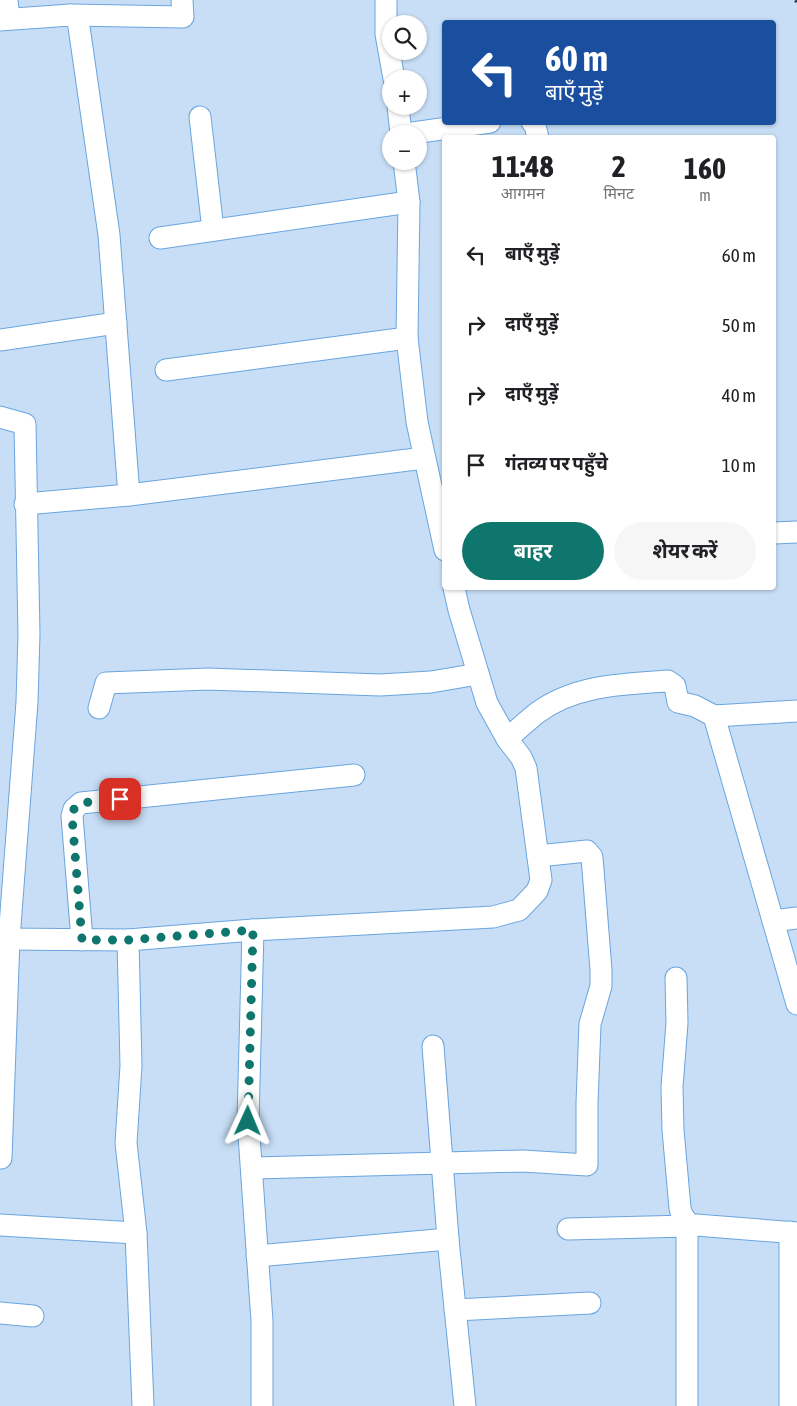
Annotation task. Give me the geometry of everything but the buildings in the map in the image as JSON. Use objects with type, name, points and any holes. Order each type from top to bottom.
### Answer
[{"type":"street","points":[[5,13],[184,17],[182,0]]},
{"type":"street","points":[[386,0],[386,34],[392,70]]},
{"type":"street","points":[[70,15],[78,20],[80,28],[109,235],[129,495]]},
{"type":"street","points":[[200,117],[213,230]]},
{"type":"street","points":[[427,131],[469,125]]},
{"type":"street","points":[[405,170],[409,202],[407,338],[416,422],[442,537]]},
{"type":"street","points":[[160,238],[409,202]]},
{"type":"street","points":[[0,340],[116,324]]},
{"type":"street","points":[[166,370],[407,338]]},
{"type":"street","points":[[0,417],[24,424],[29,634],[27,702],[4,939],[1,1158]]},
{"type":"street","points":[[25,504],[129,495],[424,458]]},
{"type":"street","points":[[776,533],[797,532]]},
{"type":"street","points":[[4,939],[128,940],[253,930],[493,917],[519,910],[537,890],[541,880],[526,768],[487,703],[454,590]]},
{"type":"street","points":[[99,708],[106,683],[208,679],[380,685],[431,682],[478,674]]},
{"type":"street","points":[[508,739],[538,712],[586,690],[613,684],[668,681],[675,686],[678,702],[696,706],[714,716],[797,711]]},
{"type":"street","points":[[714,716],[797,1004]]},
{"type":"street","points":[[82,940],[72,816],[74,809],[81,803],[354,775]]},
{"type":"street","points":[[252,1168],[523,1161],[587,1165],[586,1103],[590,1024],[601,986],[592,857],[587,851],[538,856]]},
{"type":"street","points":[[773,921],[797,918]]},
{"type":"street","points":[[253,930],[248,1121],[262,1321],[262,1406]]},
{"type":"street","points":[[128,940],[131,1066],[126,1143],[136,1233],[143,1406]]},
{"type":"street","points":[[676,978],[677,1023],[672,1087],[673,1130],[680,1208],[689,1229],[687,1406]]},
{"type":"street","points":[[433,1046],[448,1239],[465,1406]]},
{"type":"street","points":[[0,1225],[136,1233]]},
{"type":"street","points":[[689,1229],[696,1225],[793,1232],[790,1406]]},
{"type":"street","points":[[568,1230],[688,1226],[689,1229]]},
{"type":"street","points":[[257,1256],[448,1239]]},
{"type":"street","points":[[455,1310],[590,1303]]},
{"type":"street","points":[[0,1313],[33,1316]]},
{"type":"route","points":[[120,799],[81,803],[74,809],[72,816],[82,940],[128,940],[253,930],[248,1121]]}]
